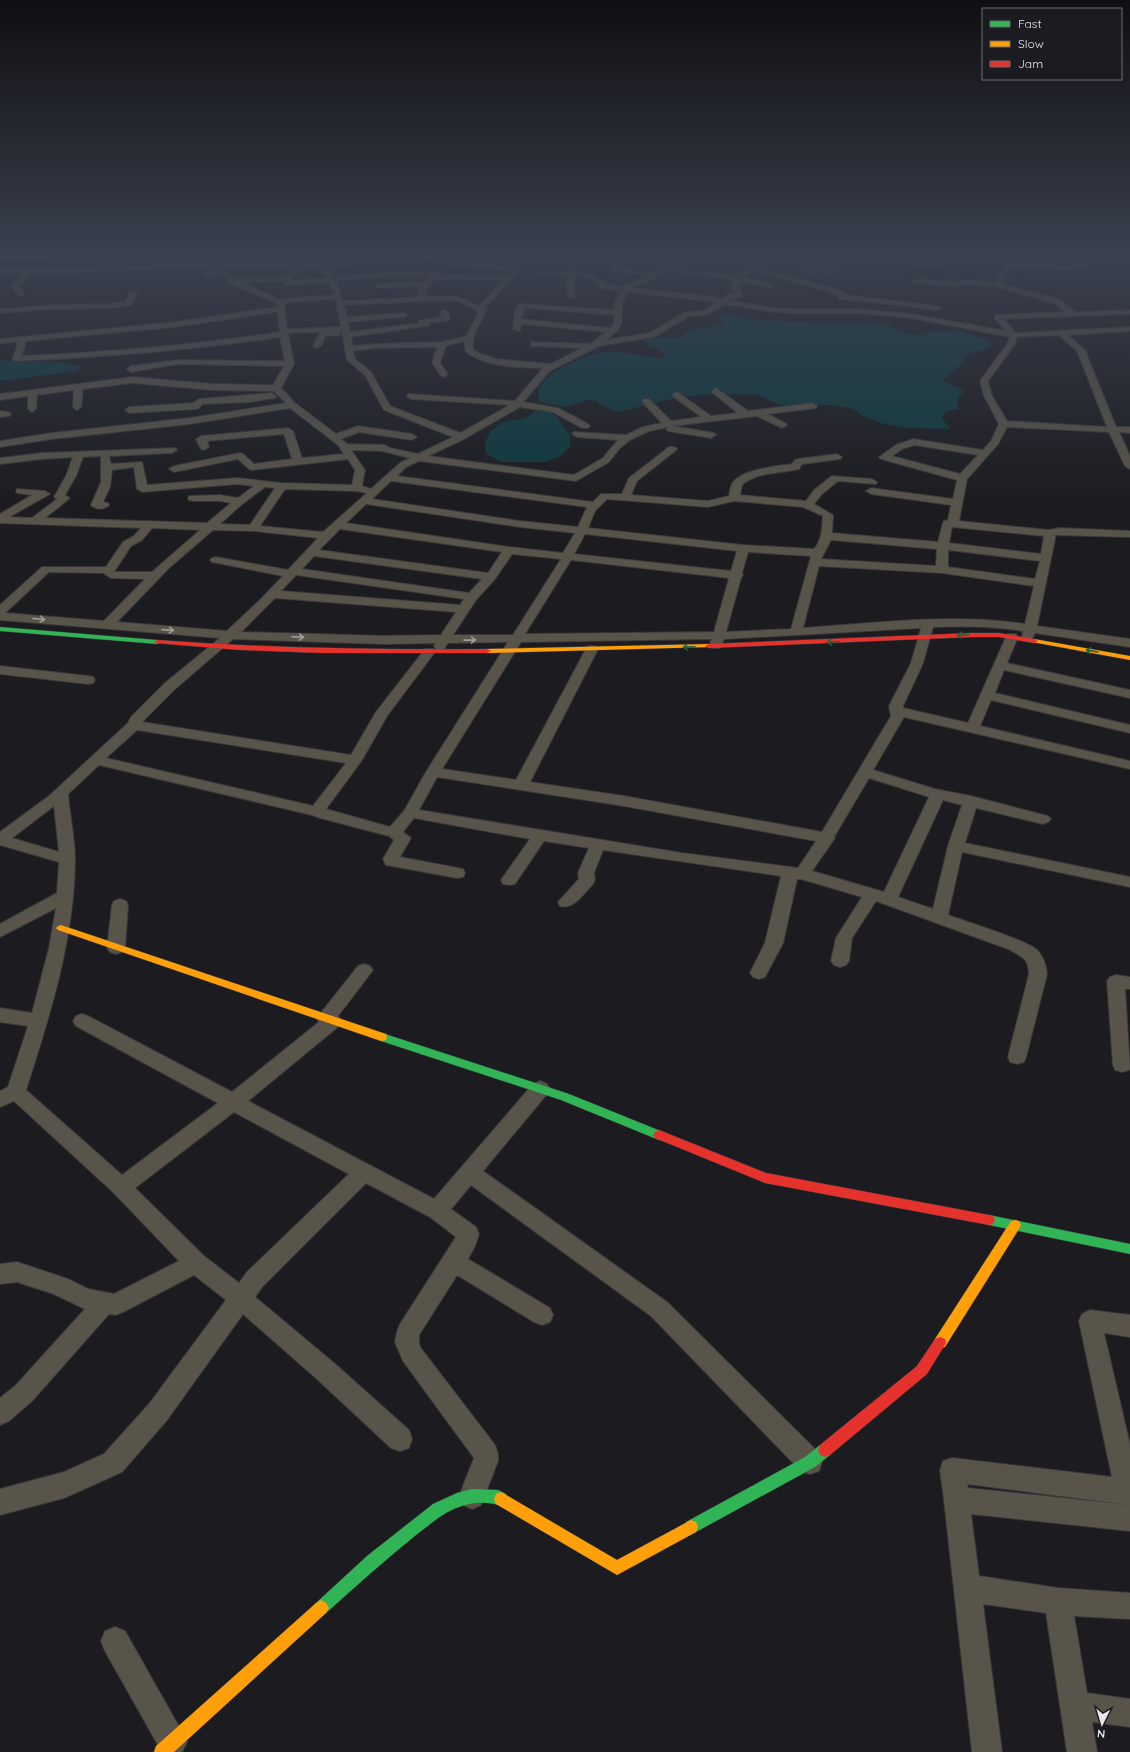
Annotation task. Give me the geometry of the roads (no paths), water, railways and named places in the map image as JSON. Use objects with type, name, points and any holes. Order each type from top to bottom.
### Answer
[{"type":"street","points":[[0,341],[33,338]]},
{"type":"street","points":[[21,339],[22,347],[16,359],[83,356],[178,347],[195,339],[211,338]]},
{"type":"street","points":[[279,391],[290,364],[284,338]]},
{"type":"street","points":[[317,346],[320,338]]},
{"type":"street","points":[[347,338],[351,360],[368,374],[387,408],[461,437]]},
{"type":"street","points":[[349,349],[372,346],[442,344],[468,338],[469,350],[478,356],[495,361],[551,366]]},
{"type":"street","points":[[0,840],[60,793],[134,725],[136,720],[170,686],[230,635],[272,594],[326,536],[403,465],[461,437],[518,404],[518,401],[535,380],[551,366],[593,345],[602,338]]},
{"type":"street","points":[[534,344],[593,345],[635,338]]},
{"type":"street","points":[[1004,424],[988,396],[984,381],[1011,344],[1013,338]]},
{"type":"street","points":[[1067,338],[1081,350],[1113,430],[1130,466]]},
{"type":"street","points":[[442,344],[436,363],[444,374]]},
{"type":"street","points":[[160,424],[163,408],[178,362],[178,347]]},
{"type":"street","points":[[130,352],[132,380]]},
{"type":"street","points":[[131,369],[178,362],[290,364]]},
{"type":"street","points":[[0,397],[132,380],[279,391],[292,406],[335,438],[344,447],[360,470],[356,488]]},
{"type":"street","points":[[77,407],[79,387]]},
{"type":"street","points":[[206,402],[215,387]]},
{"type":"street","points":[[129,410],[196,406],[199,402],[248,399],[279,391]]},
{"type":"street","points":[[716,391],[746,414]]},
{"type":"street","points":[[32,409],[33,393]]},
{"type":"street","points":[[677,395],[709,419]]},
{"type":"street","points":[[411,396],[518,404],[559,411],[585,426]]},
{"type":"street","points":[[646,402],[669,424]]},
{"type":"street","points":[[0,444],[52,436],[230,416],[292,406]]},
{"type":"street","points":[[344,447],[385,448],[386,450],[417,458],[576,478],[606,460],[617,446],[627,438],[646,429],[669,424],[813,406]]},
{"type":"street","points":[[757,412],[782,425]]},
{"type":"street","points":[[1004,424],[1062,428],[1130,430]]},
{"type":"street","points":[[953,524],[962,478],[996,442],[1004,424]]},
{"type":"street","points":[[654,427],[711,435]]},
{"type":"street","points":[[335,438],[358,429],[412,437]]},
{"type":"street","points":[[204,447],[200,439],[288,431],[298,461]]},
{"type":"street","points":[[577,434],[627,438]]},
{"type":"street","points":[[962,478],[884,458],[899,447],[913,442],[985,454]]},
{"type":"street","points":[[625,498],[633,480],[672,448]]},
{"type":"street","points":[[0,461],[42,456],[172,450]]},
{"type":"street","points":[[86,522],[104,506],[96,505],[106,489],[107,467],[105,454]]},
{"type":"street","points":[[35,521],[65,498],[59,497],[72,476],[79,455]]},
{"type":"street","points":[[174,469],[240,456],[252,467],[351,456]]},
{"type":"street","points":[[734,498],[737,484],[743,479],[770,470],[796,467],[798,462],[837,457]]},
{"type":"street","points":[[107,467],[139,464],[142,489],[237,481],[282,486],[356,488],[374,492]]},
{"type":"street","points":[[388,478],[594,505]]},
{"type":"street","points":[[808,505],[818,492],[836,478],[872,487],[956,503]]},
{"type":"street","points":[[107,625],[155,576],[240,501],[263,484]]},
{"type":"street","points":[[253,528],[282,486]]},
{"type":"street","points":[[21,491],[42,494],[61,494]]},
{"type":"street","points":[[0,519],[42,494]]},
{"type":"street","points":[[394,833],[410,813],[433,772],[568,556],[569,551],[582,530],[590,510],[605,496],[708,504],[734,498],[763,496],[808,505],[828,515],[827,536],[821,551],[816,558],[796,632]]},
{"type":"street","points":[[193,498],[220,498],[240,501]]},
{"type":"street","points":[[364,501],[520,524],[744,548],[816,558],[942,570],[1040,583]]},
{"type":"street","points":[[0,519],[253,528],[326,536]]},
{"type":"street","points":[[942,570],[943,546],[948,523],[1048,533],[1060,531],[1130,534]]},
{"type":"street","points":[[108,570],[127,544],[138,538],[150,524]]},
{"type":"street","points":[[338,525],[509,550],[737,575]]},
{"type":"street","points":[[1027,640],[1031,628],[1050,538],[1048,533]]},
{"type":"street","points":[[827,536],[943,546],[1046,558]]},
{"type":"street","points":[[718,641],[744,548]]},
{"type":"street","points":[[317,810],[355,760],[381,715],[432,652],[444,640],[464,609],[491,577],[509,550]]},
{"type":"street","points":[[312,552],[491,577]]},
{"type":"street","points":[[216,560],[292,573],[473,597]]},
{"type":"street","points":[[0,610],[2,610],[46,569],[108,570]]},
{"type":"street","points":[[108,570],[108,573],[111,575],[155,576]]},
{"type":"street","points":[[272,594],[464,609]]},
{"type":"street","points":[[0,616],[230,635],[385,640],[516,639],[661,642],[999,635],[1130,658]]},
{"type":"street","points":[[718,641],[796,632],[963,622],[1001,624],[1130,643]]},
{"type":"street","points":[[759,972],[774,943],[796,874],[827,838],[864,772],[898,716],[896,706],[917,663],[928,624]]},
{"type":"street","points":[[0,629],[217,647],[296,651],[432,652],[592,649],[661,642]]},
{"type":"street","points":[[973,727],[1012,637]]},
{"type":"street","points":[[521,785],[592,649]]},
{"type":"street","points":[[1000,665],[1130,694]]},
{"type":"street","points":[[0,670],[88,680]]},
{"type":"street","points":[[987,695],[1130,729]]},
{"type":"street","points":[[897,711],[973,727],[1130,765]]},
{"type":"street","points":[[134,725],[355,760]]},
{"type":"street","points":[[95,760],[317,810],[325,815],[394,833],[403,838],[391,859],[392,861],[458,873]]},
{"type":"street","points":[[433,772],[624,801],[827,838]]},
{"type":"street","points":[[864,772],[938,794],[1043,819]]},
{"type":"street","points":[[60,793],[67,859],[65,896],[61,928],[39,1021],[8,1095],[121,1187],[196,1263],[242,1298],[349,1390],[400,1439]]},
{"type":"street","points":[[888,900],[938,794]]},
{"type":"street","points":[[939,918],[956,846],[971,801]]},
{"type":"street","points":[[410,813],[540,835],[796,874],[872,894],[1014,945],[1031,954],[1037,964],[1038,974],[1017,1057]]},
{"type":"street","points":[[509,880],[540,835]]},
{"type":"street","points":[[0,840],[67,859]]},
{"type":"street","points":[[566,902],[586,880],[586,873],[598,844]]},
{"type":"street","points":[[956,846],[1130,882]]},
{"type":"street","points":[[840,961],[844,938],[872,894]]},
{"type":"street","points":[[0,932],[65,896]]},
{"type":"street","points":[[116,948],[120,905]]},
{"type":"street","points":[[61,928],[330,1020],[565,1097],[765,1178],[1015,1225],[1130,1249]]},
{"type":"street","points":[[121,1187],[234,1102],[330,1020],[364,970]]},
{"type":"street","points":[[1122,1065],[1116,981],[1130,983]]},
{"type":"street","points":[[0,1015],[39,1021]]},
{"type":"street","points":[[82,1021],[437,1211],[468,1234],[464,1246],[408,1332],[407,1342],[411,1353],[486,1454],[486,1460],[472,1496]]},
{"type":"street","points":[[437,1211],[540,1089]]},
{"type":"street","points":[[0,1502],[64,1485],[113,1463],[158,1412],[255,1279],[364,1172]]},
{"type":"street","points":[[469,1172],[659,1308],[810,1462]]},
{"type":"street","points":[[115,1641],[167,1747],[372,1561],[438,1509],[457,1500],[472,1496],[498,1496],[617,1568],[810,1462],[922,1370],[1015,1225]]},
{"type":"street","points":[[454,1262],[542,1315]]},
{"type":"street","points":[[0,1274],[17,1272],[60,1286],[86,1300],[115,1305],[196,1263]]},
{"type":"street","points":[[0,1413],[24,1393],[105,1303]]},
{"type":"street","points":[[987,1752],[968,1588],[952,1470],[1129,1492],[1090,1321],[1130,1326]]},
{"type":"street","points":[[957,1500],[1130,1518]]},
{"type":"street","points":[[968,1588],[1058,1601],[1130,1606]]},
{"type":"street","points":[[1058,1601],[1082,1752]]},
{"type":"street","points":[[1075,1706],[1130,1713]]},
{"type":"water","points":[[654,338],[980,338],[991,342],[991,346],[964,356],[964,362],[943,380],[963,390],[964,393],[957,401],[959,409],[947,411],[941,417],[950,429],[906,428],[881,423],[863,416],[854,409],[832,405],[779,405],[756,394],[699,395],[679,397],[619,412],[600,405],[597,401],[587,400],[566,407],[539,402],[538,389],[546,379],[563,367],[589,356],[608,352],[665,358],[665,355],[661,350],[647,345],[645,340]]},
{"type":"water","points":[[0,360],[66,363],[80,366],[78,371],[0,381]]},
{"type":"water","points":[[538,408],[553,412],[570,435],[570,446],[561,456],[545,462],[500,462],[486,453],[485,442],[491,431],[503,422],[526,418]]}]
